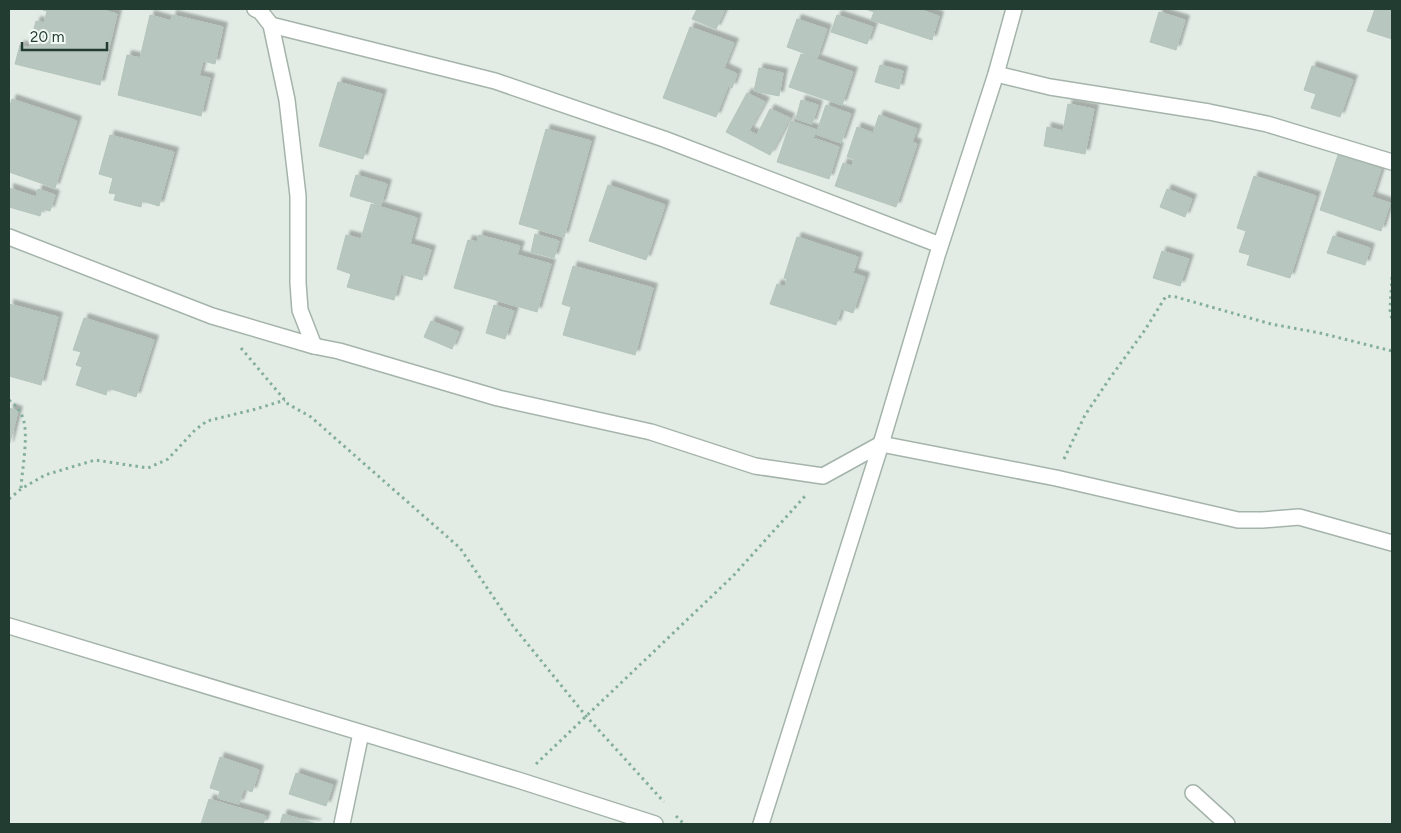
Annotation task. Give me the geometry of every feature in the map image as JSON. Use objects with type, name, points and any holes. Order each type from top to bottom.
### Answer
[{"type":"street","points":[[255,9],[260,11],[271,25],[286,100],[298,196],[298,283],[300,310],[314,346]]},
{"type":"street","points":[[761,824],[881,444],[940,245],[996,74],[1014,9]]},
{"type":"street","points":[[271,25],[495,81],[664,139],[940,245]]},
{"type":"street","points":[[996,74],[1059,88],[1209,112],[1267,124],[1392,162]]},
{"type":"street","points":[[9,237],[212,316],[498,398],[652,432],[755,466],[824,476],[881,444],[1056,478],[1238,520],[1299,517],[1392,543]]},
{"type":"street","points":[[9,626],[518,780],[655,824]]},
{"type":"street","points":[[342,824],[361,733]]},
{"type":"street","points":[[1193,793],[1227,824]]},
{"type":"path","points":[[1392,277],[1390,310],[1392,320]]},
{"type":"path","points":[[1056,478],[1085,415],[1145,330],[1166,296],[1176,297],[1271,324],[1320,333],[1392,351]]},
{"type":"path","points":[[238,345],[288,404],[311,417],[460,548],[513,626],[586,716],[664,803]]},
{"type":"path","points":[[9,400],[19,408],[26,432],[21,489]]},
{"type":"path","points":[[9,499],[21,489],[45,475],[95,460],[148,468],[168,459],[195,430],[207,421],[256,410],[284,400]]},
{"type":"path","points":[[518,780],[733,576],[824,476]]},
{"type":"path","points":[[671,810],[684,824]]},
{"type":"building","points":[[43,9],[107,9],[106,11],[117,14],[100,85],[15,64],[20,45],[29,48],[36,21],[44,23],[47,11]]},
{"type":"building","points":[[697,9],[725,9],[716,29],[692,19]]},
{"type":"building","points":[[869,9],[917,9],[939,16],[932,40],[871,20],[874,12]]},
{"type":"building","points":[[1375,9],[1392,9],[1392,39],[1367,31]]},
{"type":"building","points":[[1159,12],[1185,20],[1176,50],[1150,42]]},
{"type":"building","points":[[150,15],[171,21],[172,15],[223,27],[215,64],[203,61],[199,76],[210,78],[201,116],[118,95],[127,55],[140,58]]},
{"type":"building","points":[[837,15],[873,27],[867,44],[831,32]]},
{"type":"building","points":[[797,19],[827,29],[817,58],[787,47]]},
{"type":"building","points":[[690,27],[734,43],[724,68],[737,74],[732,88],[728,86],[716,117],[663,98]]},
{"type":"building","points":[[801,54],[853,72],[842,105],[789,87]]},
{"type":"building","points":[[880,65],[903,71],[899,89],[875,82]]},
{"type":"building","points":[[1312,66],[1353,80],[1340,117],[1311,108],[1316,94],[1304,90]]},
{"type":"building","points":[[759,68],[783,73],[779,96],[754,91]]},
{"type":"building","points":[[338,82],[382,94],[363,159],[319,146]]},
{"type":"building","points":[[747,93],[765,102],[749,131],[757,135],[770,109],[790,118],[770,155],[726,132]]},
{"type":"building","points":[[12,99],[77,121],[55,188],[9,172],[9,109]]},
{"type":"building","points":[[801,100],[818,105],[812,124],[796,119]]},
{"type":"building","points":[[1068,104],[1094,109],[1085,154],[1044,146],[1047,127],[1063,131]]},
{"type":"building","points":[[826,105],[851,114],[841,143],[816,134]]},
{"type":"building","points":[[879,115],[917,129],[912,142],[917,144],[896,207],[835,186],[843,163],[852,166],[854,159],[847,157],[857,127],[873,133]]},
{"type":"building","points":[[791,121],[817,130],[813,138],[839,147],[829,179],[777,162]]},
{"type":"building","points":[[546,129],[591,141],[564,237],[519,224]]},
{"type":"building","points":[[110,135],[174,152],[159,206],[142,201],[141,207],[114,200],[116,194],[109,193],[113,178],[99,174]]},
{"type":"building","points":[[1338,155],[1381,169],[1372,197],[1390,203],[1381,231],[1320,210]]},
{"type":"building","points":[[356,175],[387,184],[381,205],[350,196]]},
{"type":"building","points":[[1254,176],[1316,196],[1290,278],[1247,265],[1250,255],[1239,252],[1246,231],[1237,228]]},
{"type":"building","points":[[608,185],[665,205],[646,260],[589,241]]},
{"type":"building","points":[[9,188],[36,197],[38,189],[55,195],[50,211],[42,209],[40,216],[9,207]]},
{"type":"building","points":[[1167,189],[1192,199],[1185,217],[1160,207]]},
{"type":"building","points":[[371,204],[417,218],[410,244],[431,250],[422,280],[401,274],[394,300],[347,287],[351,274],[337,269],[346,235],[361,239]]},
{"type":"building","points":[[535,234],[559,241],[554,258],[531,252]]},
{"type":"building","points":[[479,235],[520,246],[517,255],[551,264],[537,312],[454,288],[468,240],[477,242]]},
{"type":"building","points":[[1333,236],[1370,248],[1365,265],[1327,253]]},
{"type":"building","points":[[797,237],[858,257],[853,273],[865,277],[853,313],[841,309],[836,325],[770,304],[777,284],[785,287],[787,279],[784,278]]},
{"type":"building","points":[[1162,251],[1189,259],[1180,286],[1153,278]]},
{"type":"building","points":[[573,266],[653,288],[635,355],[563,335],[571,307],[562,304]]},
{"type":"building","points":[[9,304],[58,317],[41,385],[9,376]]},
{"type":"building","points":[[494,305],[514,311],[505,339],[486,333]]},
{"type":"building","points":[[84,318],[154,340],[136,397],[108,388],[106,395],[76,385],[82,367],[76,365],[81,352],[73,350]]},
{"type":"building","points":[[431,321],[459,332],[452,349],[424,337]]},
{"type":"building","points":[[9,408],[18,411],[9,446]]},
{"type":"building","points":[[220,757],[259,770],[252,792],[244,789],[239,804],[218,798],[220,791],[210,788]]},
{"type":"building","points":[[296,773],[333,785],[326,806],[289,794]]},
{"type":"building","points":[[209,799],[266,816],[263,824],[201,824]]},
{"type":"building","points":[[283,814],[317,824],[280,824]]}]
